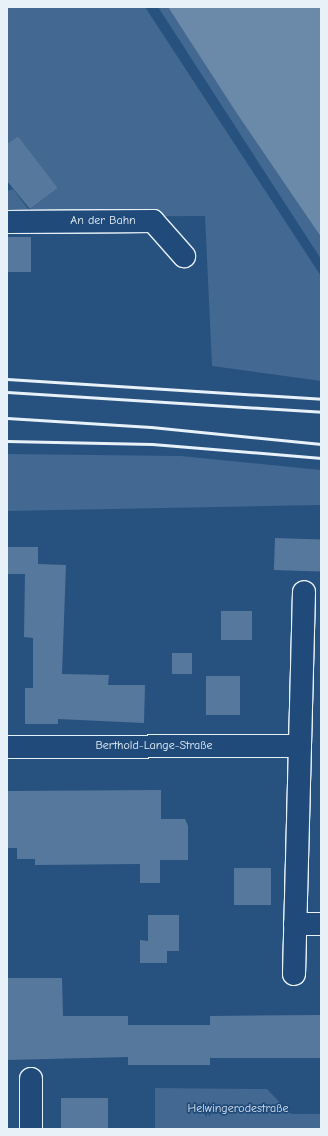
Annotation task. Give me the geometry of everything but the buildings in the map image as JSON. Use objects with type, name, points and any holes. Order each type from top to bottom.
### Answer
[{"type":"street","name":"An der Bahn","points":[[7,222],[153,220],[184,256]]},
{"type":"street","points":[[294,974],[304,592]]},
{"type":"street","name":"Berthold-Lange-Straße","points":[[7,747],[300,746]]},
{"type":"street","points":[[295,924],[321,924]]},
{"type":"street","points":[[31,1079],[31,1129]]},
{"type":"green space","points":[[7,7],[145,7],[321,276],[321,381],[212,366],[205,216],[7,217],[7,191],[13,189],[29,210],[58,188],[18,136],[7,144]]},
{"type":"green space","points":[[158,7],[168,7],[321,237],[321,259]]},
{"type":"green space","points":[[7,454],[181,456],[321,470],[321,505],[7,511]]},
{"type":"green space","name":"Helwingerodestraße","points":[[155,1088],[267,1089],[291,1114],[321,1114],[321,1129],[155,1129]]},
{"type":"shaded area","points":[[168,7],[321,7],[321,237],[238,115]]},
{"type":"railway","points":[[7,379],[321,399]]},
{"type":"railway","points":[[7,392],[321,412]]},
{"type":"railway","points":[[7,418],[151,427],[321,444]]},
{"type":"railway","points":[[7,441],[152,444],[321,458]]}]
